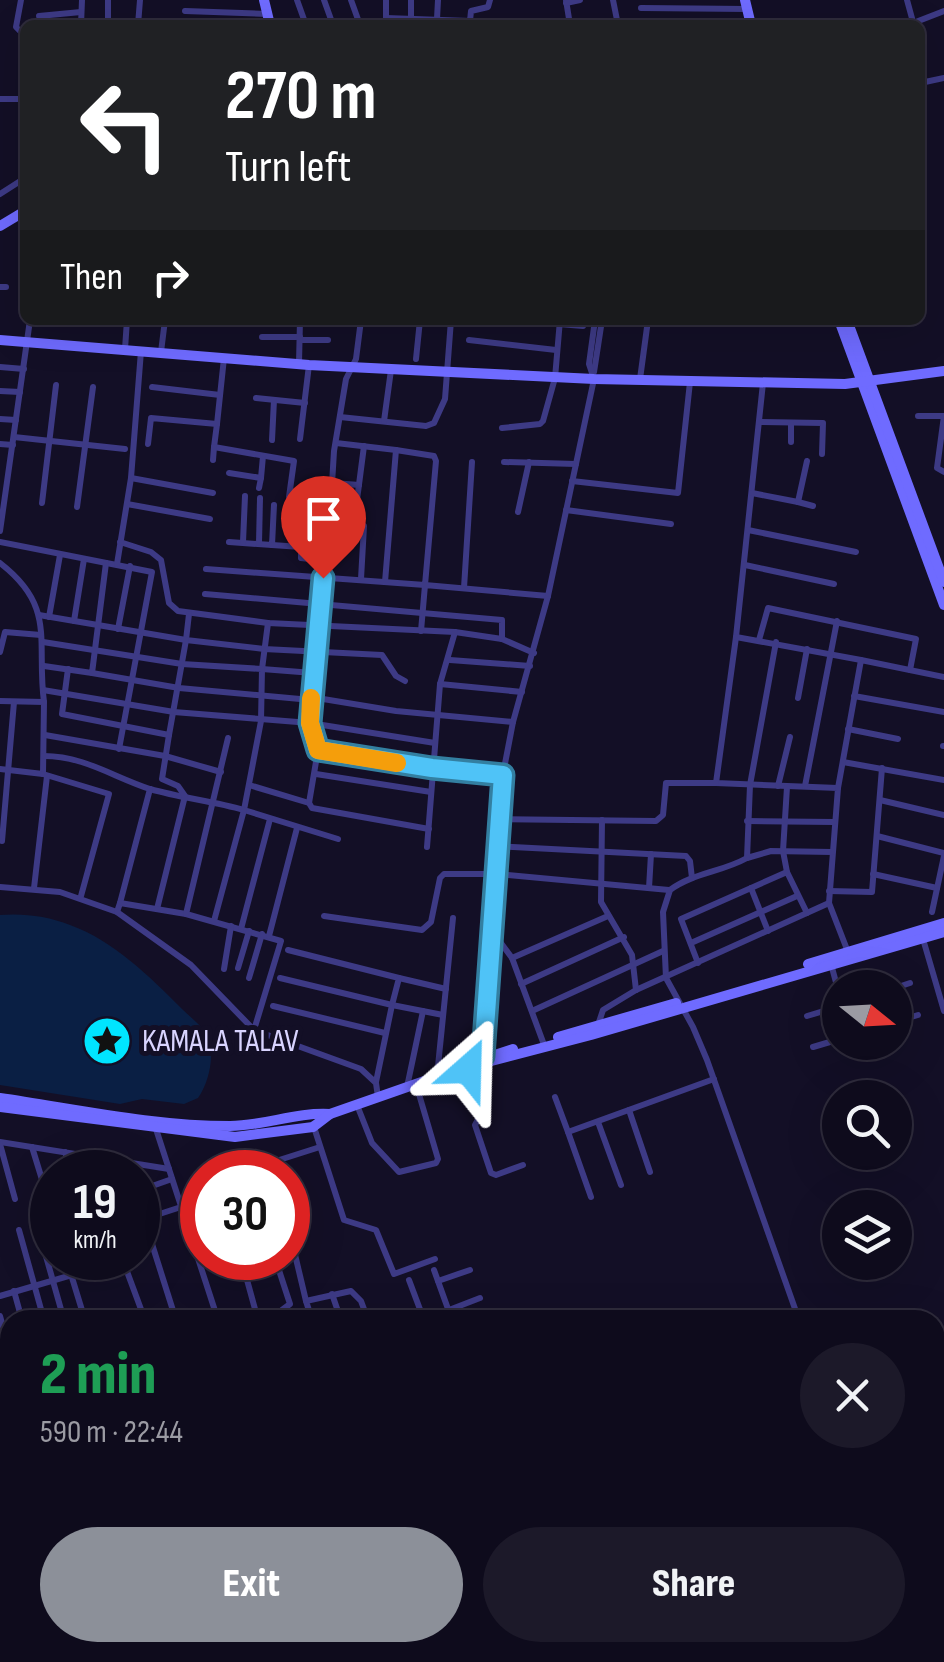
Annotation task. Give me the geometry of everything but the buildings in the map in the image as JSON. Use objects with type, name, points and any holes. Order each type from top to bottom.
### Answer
[{"type":"street","points":[[20,31],[16,27],[22,0]]},
{"type":"street","points":[[81,20],[82,0]]},
{"type":"street","points":[[185,11],[269,20],[264,0]]},
{"type":"street","points":[[411,19],[412,0]]},
{"type":"street","points":[[437,19],[438,0]]},
{"type":"street","points":[[470,20],[471,11],[488,8],[490,0]]},
{"type":"street","points":[[566,2],[580,0]]},
{"type":"street","points":[[641,8],[749,2]]},
{"type":"street","points":[[39,16],[82,12]]},
{"type":"street","points":[[403,20],[454,20]]},
{"type":"street","points":[[0,531],[4,472],[13,441],[30,325]]},
{"type":"street","points":[[125,350],[128,325]]},
{"type":"street","points":[[161,353],[164,325]]},
{"type":"street","points":[[300,325],[305,403],[300,439]]},
{"type":"street","points":[[359,325],[336,444],[327,561],[319,602],[310,723],[318,750],[310,803],[312,808],[429,829]]},
{"type":"street","points":[[416,359],[419,325]]},
{"type":"street","points":[[340,417],[426,426],[434,423],[443,409],[451,325]]},
{"type":"street","points":[[502,428],[542,422],[555,378],[560,325]]},
{"type":"street","points":[[577,325],[583,326]]},
{"type":"street","points":[[593,325],[589,364],[594,376]]},
{"type":"street","points":[[484,1060],[503,775],[513,722],[548,596],[601,325]]},
{"type":"street","points":[[640,380],[647,325]]},
{"type":"street","points":[[841,325],[944,582]]},
{"type":"street","points":[[848,325],[865,383],[943,602]]},
{"type":"street","points":[[262,337],[328,340]]},
{"type":"street","points":[[0,340],[304,365],[555,378],[865,383],[944,371]]},
{"type":"street","points":[[469,340],[556,350]]},
{"type":"street","points":[[117,564],[131,478],[141,352]]},
{"type":"street","points":[[213,460],[224,358]]},
{"type":"street","points":[[0,367],[24,368]]},
{"type":"street","points":[[384,421],[391,370]]},
{"type":"street","points":[[572,481],[678,493],[690,381]]},
{"type":"street","points":[[716,783],[745,565],[763,382]]},
{"type":"street","points":[[42,504],[56,384]]},
{"type":"street","points":[[78,507],[93,387]]},
{"type":"street","points":[[152,388],[220,395]]},
{"type":"street","points":[[0,391],[20,392]]},
{"type":"street","points":[[256,398],[305,403]]},
{"type":"street","points":[[272,440],[274,400]]},
{"type":"street","points":[[918,416],[944,416],[937,468],[944,472]]},
{"type":"street","points":[[148,444],[151,418],[217,424]]},
{"type":"street","points":[[0,419],[16,420]]},
{"type":"street","points":[[759,422],[823,423],[822,454]]},
{"type":"street","points":[[790,442],[792,422]]},
{"type":"street","points":[[0,444],[50,440],[124,449]]},
{"type":"street","points":[[336,444],[434,456],[421,631]]},
{"type":"street","points":[[354,523],[364,446]]},
{"type":"street","points":[[214,447],[294,461],[289,497]]},
{"type":"street","points":[[385,582],[396,450]]},
{"type":"street","points":[[259,488],[264,456]]},
{"type":"street","points":[[798,502],[807,461]]},
{"type":"street","points":[[464,588],[472,462]]},
{"type":"street","points":[[504,462],[576,464]]},
{"type":"street","points":[[518,512],[529,462]]},
{"type":"street","points":[[229,472],[260,478]]},
{"type":"street","points":[[131,478],[213,493]]},
{"type":"street","points":[[332,483],[359,485]]},
{"type":"street","points":[[752,494],[813,506]]},
{"type":"street","points":[[243,542],[244,496]]},
{"type":"street","points":[[259,544],[260,498]]},
{"type":"street","points":[[126,504],[210,519]]},
{"type":"street","points":[[272,545],[274,505]]},
{"type":"street","points":[[566,510],[671,524]]},
{"type":"street","points":[[302,511],[301,558],[327,561]]},
{"type":"street","points":[[330,521],[364,526],[361,579]]},
{"type":"street","points":[[748,530],[856,552]]},
{"type":"street","points":[[0,542],[152,573],[119,749]]},
{"type":"street","points":[[120,542],[158,556],[164,567],[169,603],[178,612],[318,627],[455,632],[502,639],[534,653]]},
{"type":"street","points":[[229,542],[301,547]]},
{"type":"street","points":[[49,617],[60,554]]},
{"type":"street","points":[[74,621],[84,559]]},
{"type":"street","points":[[0,563],[24,583],[38,616],[42,638],[45,775],[34,888]]},
{"type":"street","points":[[92,673],[106,563]]},
{"type":"street","points":[[745,565],[834,584]]},
{"type":"street","points":[[118,628],[130,566]]},
{"type":"street","points":[[206,569],[548,596]]},
{"type":"street","points":[[205,594],[502,620],[502,639]]},
{"type":"street","points":[[759,640],[768,608],[837,621],[916,639],[910,670]]},
{"type":"street","points":[[157,910],[185,796],[178,786],[162,779],[190,614]]},
{"type":"street","points":[[38,616],[186,640],[382,655],[404,682]]},
{"type":"street","points":[[805,786],[837,621]]},
{"type":"street","points":[[214,921],[244,810],[261,721],[268,623]]},
{"type":"street","points":[[0,652],[5,632],[136,658],[313,673]]},
{"type":"street","points":[[428,847],[440,684],[455,632]]},
{"type":"street","points":[[736,637],[944,678]]},
{"type":"street","points":[[747,858],[750,785],[776,642]]},
{"type":"street","points":[[798,698],[807,649]]},
{"type":"street","points":[[450,660],[530,666]]},
{"type":"street","points":[[848,952],[829,903],[829,891],[838,788],[862,660]]},
{"type":"street","points":[[44,666],[179,688],[311,698],[513,722]]},
{"type":"street","points":[[68,669],[62,714],[169,735]]},
{"type":"street","points":[[440,684],[522,692]]},
{"type":"street","points":[[42,690],[174,712],[310,723],[434,743]]},
{"type":"street","points":[[854,696],[944,712]]},
{"type":"street","points":[[0,701],[44,702]]},
{"type":"street","points":[[2,841],[4,769],[14,702]]},
{"type":"street","points":[[848,729],[898,739]]},
{"type":"street","points":[[45,736],[165,756],[221,772]]},
{"type":"street","points":[[790,737],[783,786],[782,851],[787,872],[807,913]]},
{"type":"street","points":[[186,914],[228,738]]},
{"type":"street","points":[[318,750],[503,775]]},
{"type":"street","points":[[44,756],[96,765],[150,789],[214,801],[338,839]]},
{"type":"street","points":[[843,762],[944,780]]},
{"type":"street","points":[[829,891],[870,893],[882,768]]},
{"type":"street","points":[[4,769],[45,775],[109,794],[81,896]]},
{"type":"street","points":[[316,774],[431,792]]},
{"type":"street","points":[[498,819],[656,821],[664,815],[666,783],[838,788]]},
{"type":"street","points":[[249,786],[310,803]]},
{"type":"street","points":[[118,907],[150,789]]},
{"type":"street","points":[[880,800],[944,815]]},
{"type":"street","points":[[238,968],[270,819]]},
{"type":"street","points":[[602,820],[598,883],[601,902],[624,938],[634,964],[636,990]]},
{"type":"street","points":[[747,822],[834,822]]},
{"type":"street","points":[[248,978],[266,935],[298,828]]},
{"type":"street","points":[[876,836],[944,855],[932,912]]},
{"type":"street","points":[[496,846],[686,856],[692,878]]},
{"type":"street","points":[[324,916],[422,930],[431,922],[442,876],[496,874],[670,890],[761,852],[832,852]]},
{"type":"street","points":[[649,888],[651,854]]},
{"type":"street","points":[[662,926],[787,872]]},
{"type":"street","points":[[874,874],[937,888]]},
{"type":"street","points":[[0,887],[34,888],[118,907],[186,914],[266,935],[282,944],[254,1030]]},
{"type":"street","points":[[751,888],[768,931]]},
{"type":"street","points":[[670,890],[662,926],[666,978],[714,1079],[795,1310]]},
{"type":"street","points":[[691,943],[797,896]]},
{"type":"street","points":[[598,1025],[603,1010],[636,990],[829,903]]},
{"type":"street","points":[[118,907],[191,965],[254,1030],[352,1065],[376,1083]]},
{"type":"street","points":[[512,958],[608,916]]},
{"type":"street","points":[[437,1076],[453,918]]},
{"type":"street","points":[[680,919],[698,963]]},
{"type":"street","points":[[830,961],[944,923]]},
{"type":"street","points":[[224,970],[231,926]]},
{"type":"street","points":[[492,930],[512,958],[543,1042]]},
{"type":"street","points":[[484,1060],[944,932]]},
{"type":"street","points":[[521,984],[624,938]]},
{"type":"street","points":[[923,938],[940,978],[944,1011]]},
{"type":"street","points":[[288,950],[446,989]]},
{"type":"street","points":[[532,1011],[663,951]]},
{"type":"street","points":[[830,961],[832,970]]},
{"type":"street","points":[[280,978],[443,1015]]},
{"type":"street","points":[[378,1098],[376,1083],[399,978]]},
{"type":"street","points":[[0,1107],[248,1137],[314,1127],[330,1114],[484,1060],[598,1025],[681,1005]]},
{"type":"street","points":[[272,1006],[385,1033]]},
{"type":"street","points":[[357,1105],[372,1143],[400,1172],[436,1163],[438,1159],[411,1085],[423,1011]]},
{"type":"street","points":[[807,1016],[822,1011]]},
{"type":"street","points":[[912,1018],[918,1016]]},
{"type":"street","points":[[813,1047],[822,1044]]},
{"type":"street","points":[[466,1066],[481,1114],[475,1126],[492,1172],[523,1165]]},
{"type":"street","points":[[568,1132],[714,1079]]},
{"type":"street","points":[[556,1097],[592,1197]]},
{"type":"street","points":[[0,1098],[154,1124],[229,1126],[310,1113],[330,1114]]},
{"type":"street","points":[[628,1110],[650,1172]]},
{"type":"street","points":[[310,1113],[344,1220],[376,1230],[396,1274],[435,1259]]},
{"type":"street","points":[[598,1122],[621,1185]]},
{"type":"street","points":[[154,1124],[180,1201]]},
{"type":"street","points":[[15,1199],[0,1143],[52,1150]]},
{"type":"street","points":[[310,1150],[320,1147]]},
{"type":"street","points":[[160,1167],[169,1168]]},
{"type":"street","points":[[160,1183],[172,1179]]},
{"type":"street","points":[[19,1230],[40,1310]]},
{"type":"street","points":[[160,1269],[173,1310]]},
{"type":"street","points":[[434,1270],[448,1310],[480,1298]]},
{"type":"street","points":[[438,1281],[470,1270]]},
{"type":"street","points":[[0,1296],[53,1280],[61,1310]]},
{"type":"street","points":[[72,1280],[82,1310]]},
{"type":"street","points":[[129,1280],[142,1310]]},
{"type":"street","points":[[207,1280],[215,1310]]},
{"type":"street","points":[[247,1280],[255,1310]]},
{"type":"street","points":[[282,1280],[290,1304],[282,1310]]},
{"type":"street","points":[[301,1280],[309,1310]]},
{"type":"street","points":[[409,1280],[420,1310]]},
{"type":"street","points":[[306,1301],[350,1290],[364,1310]]},
{"type":"street","points":[[14,1291],[19,1310]]},
{"type":"street","points":[[332,1294],[338,1310]]},
{"type":"water","points":[[0,915],[44,917],[86,932],[116,950],[157,984],[208,1038],[210,1069],[198,1098],[184,1104],[142,1099],[120,1104],[0,1085]]},
{"type":"slow traffic","points":[[311,698],[310,723],[318,750],[397,763]]},
{"type":"place","name":"KAMALA TALAV","points":[[107,1041]]},
{"type":"route","points":[[323,578],[310,723],[318,750],[503,775],[483,1056],[466,1062],[468,1069]]}]
